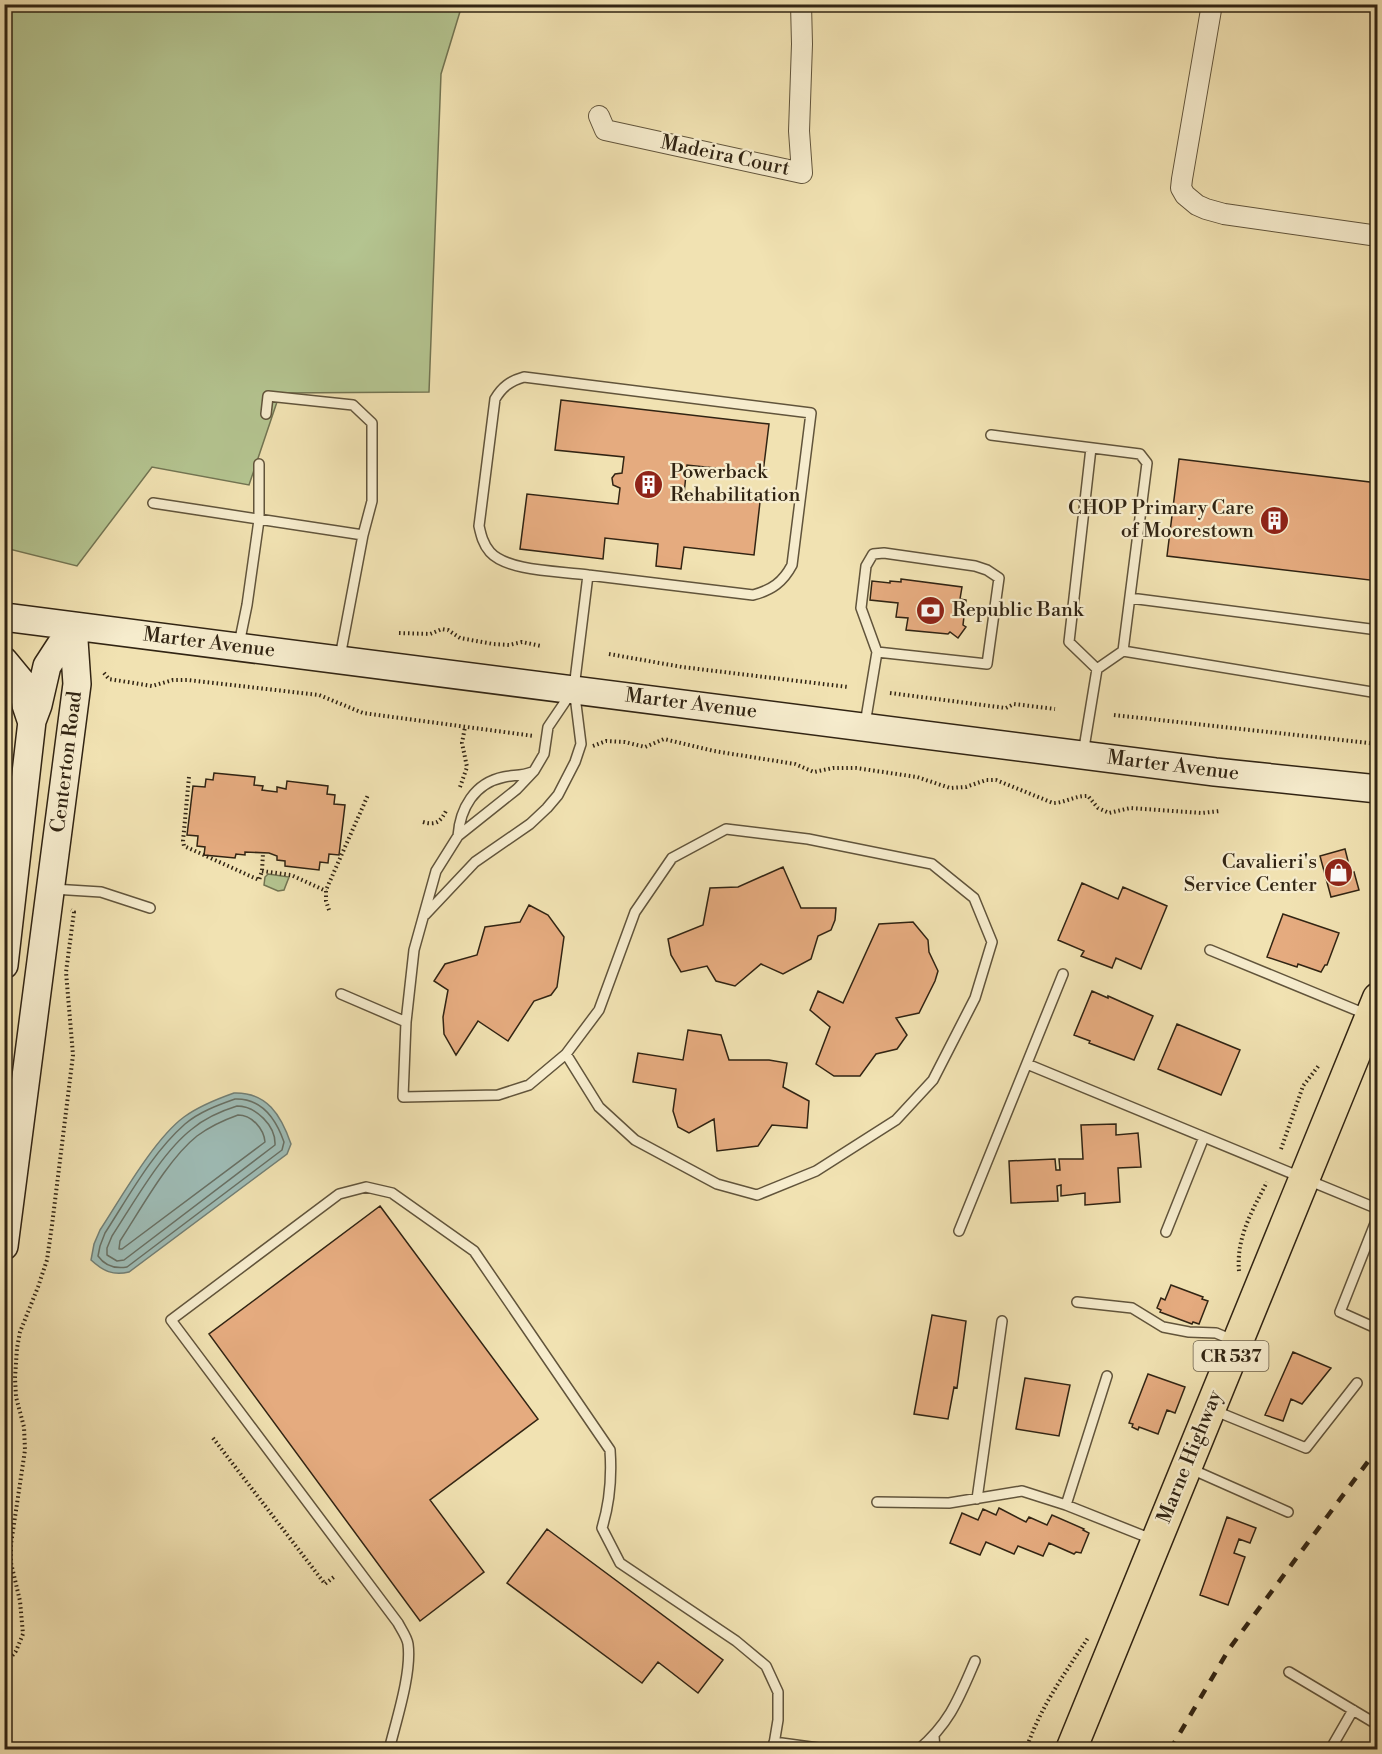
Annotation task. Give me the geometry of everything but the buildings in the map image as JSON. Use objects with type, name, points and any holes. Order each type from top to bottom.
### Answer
[{"type":"main road","name":"Marter Avenue","points":[[4,617],[574,688],[1215,772],[1377,789]]},
{"type":"main road","name":"Centerton Road","points":[[4,965],[32,721],[47,666],[73,626]]},
{"type":"main road","name":"Centerton Road","points":[[4,1246],[77,684],[73,626]]},
{"type":"main road","points":[[4,662],[23,684],[26,705],[32,721]]},
{"type":"main road","name":"Marne Highway","points":[[1071,1749],[1304,1178],[1373,1019]]},
{"type":"street","name":"Madeira Court","points":[[599,116],[605,130],[802,173],[799,131],[801,4]]},
{"type":"street","points":[[1212,4],[1181,188],[1185,195],[1197,205],[1224,214],[1377,236]]},
{"type":"lane","points":[[524,377],[811,413],[792,565],[777,586],[753,595],[588,574],[513,565],[500,560],[490,552],[482,540],[479,526],[495,399],[506,384],[524,377]]},
{"type":"lane","points":[[266,414],[268,396],[354,405],[372,423],[372,501],[363,536],[340,659]]},
{"type":"lane","points":[[991,435],[1140,454],[1147,463],[1123,651]]},
{"type":"lane","points":[[1091,448],[1069,642],[1097,669]]},
{"type":"lane","points":[[238,647],[247,605],[259,520],[259,464]]},
{"type":"lane","points":[[153,503],[363,536]]},
{"type":"lane","points":[[864,726],[877,652],[861,608],[866,566],[873,554],[884,553],[975,566],[999,578],[987,663],[877,652]]},
{"type":"lane","points":[[425,915],[475,862],[530,824],[558,795],[575,762],[581,744],[574,688],[588,574]]},
{"type":"lane","points":[[1130,598],[1377,630]]},
{"type":"lane","points":[[1083,755],[1097,669],[1123,651],[1377,693]]},
{"type":"lane","points":[[566,1054],[599,1107],[635,1140],[717,1184],[757,1195],[816,1171],[896,1120],[933,1080],[975,998],[992,942],[974,898],[932,864],[808,839],[726,829],[672,858],[635,912],[599,1010],[566,1054],[529,1085],[498,1095],[403,1097],[406,1022],[414,950],[436,871],[458,836],[517,789],[534,771],[544,754],[548,727],[574,688]]},
{"type":"lane","points":[[458,836],[462,812],[468,800],[478,790],[502,777],[524,775],[534,771]]},
{"type":"lane","points":[[50,889],[101,892],[150,908]]},
{"type":"lane","points":[[1210,950],[1373,1019]]},
{"type":"lane","points":[[959,1231],[1063,974]]},
{"type":"lane","points":[[341,994],[406,1022]]},
{"type":"lane","points":[[1027,1064],[1377,1209]]},
{"type":"lane","points":[[1166,1232],[1204,1137]]},
{"type":"lane","points":[[389,1749],[400,1708],[407,1668],[408,1643],[398,1623],[171,1320],[339,1194],[366,1186],[392,1193],[474,1251],[610,1450],[612,1477],[609,1506],[602,1528],[620,1563],[736,1641],[766,1666],[778,1692],[774,1746],[833,1749]]},
{"type":"lane","points":[[1377,1216],[1340,1312],[1377,1329]]},
{"type":"lane","points":[[1077,1302],[1132,1308],[1162,1327],[1189,1332],[1216,1333],[1237,1342]]},
{"type":"lane","points":[[977,1499],[1002,1321]]},
{"type":"lane","points":[[1066,1505],[1107,1376]]},
{"type":"lane","points":[[1209,1409],[1306,1448],[1357,1383]]},
{"type":"lane","points":[[1186,1467],[1288,1512]]},
{"type":"lane","points":[[877,1502],[949,1503],[1022,1491],[1066,1505],[1156,1541]]},
{"type":"lane","points":[[918,1749],[934,1736],[952,1712],[975,1661]]},
{"type":"lane","points":[[1289,1672],[1377,1725]]},
{"type":"lane","points":[[1330,1749],[1353,1710]]},
{"type":"lane","points":[[934,1736],[934,1749]]},
{"type":"path","points":[[399,633],[430,634],[442,629],[460,638],[494,644],[509,645],[522,642],[541,646]]},
{"type":"path","points":[[609,654],[682,667],[848,687]]},
{"type":"path","points":[[104,673],[109,679],[152,686],[173,680],[188,680],[319,695],[363,713],[536,736]]},
{"type":"path","points":[[890,693],[1006,708],[1014,704],[1055,709]]},
{"type":"path","points":[[1114,715],[1377,744]]},
{"type":"path","points":[[456,794],[467,767],[462,743],[465,727]]},
{"type":"path","points":[[592,746],[606,741],[615,741],[645,747],[664,739],[714,751],[795,764],[814,772],[833,768],[856,768],[917,777],[950,788],[996,780],[1053,803],[1062,803],[1080,795],[1088,796],[1098,808],[1109,813],[1130,808],[1202,813],[1220,811]]},
{"type":"path","points":[[189,777],[188,811],[183,841],[186,848],[259,880],[263,853]]},
{"type":"path","points":[[329,910],[326,891],[368,795]]},
{"type":"path","points":[[423,822],[434,824],[440,821],[450,803]]},
{"type":"path","points":[[262,871],[291,875],[326,891]]},
{"type":"path","points":[[4,1666],[16,1651],[23,1634],[20,1601],[11,1563],[11,1544],[25,1450],[24,1427],[16,1397],[15,1378],[20,1332],[47,1260],[73,1055],[66,972],[74,912],[71,910]]},
{"type":"path","points":[[1281,1149],[1303,1086],[1320,1064]]},
{"type":"path","points":[[1240,1275],[1238,1257],[1245,1224],[1267,1182]]},
{"type":"path","points":[[213,1438],[325,1584],[335,1576]]},
{"type":"path","points":[[1026,1749],[1042,1712],[1094,1630]]},
{"type":"path","points":[[15,1749],[33,1749]]},
{"type":"green space","points":[[4,5],[462,5],[441,74],[429,392],[280,393],[249,485],[152,467],[77,566],[5,548]]},
{"type":"green space","points":[[268,874],[289,877],[284,890],[278,891],[264,885]]},
{"type":"water","points":[[234,1093],[255,1096],[271,1107],[283,1124],[291,1144],[287,1154],[129,1272],[113,1273],[95,1264],[91,1260],[100,1230],[161,1139],[190,1113]]},
{"type":"railway","points":[[1170,1750],[1229,1649],[1378,1448]]},
{"type":"place","name":"Powerback Rehabilitation","points":[[649,484]]},
{"type":"place","name":"CHOP Primary Care of Moorestown","points":[[1275,520]]},
{"type":"place","name":"Republic Bank","points":[[931,610]]},
{"type":"place","name":"Cavalieri's Service Center","points":[[1338,873]]}]
